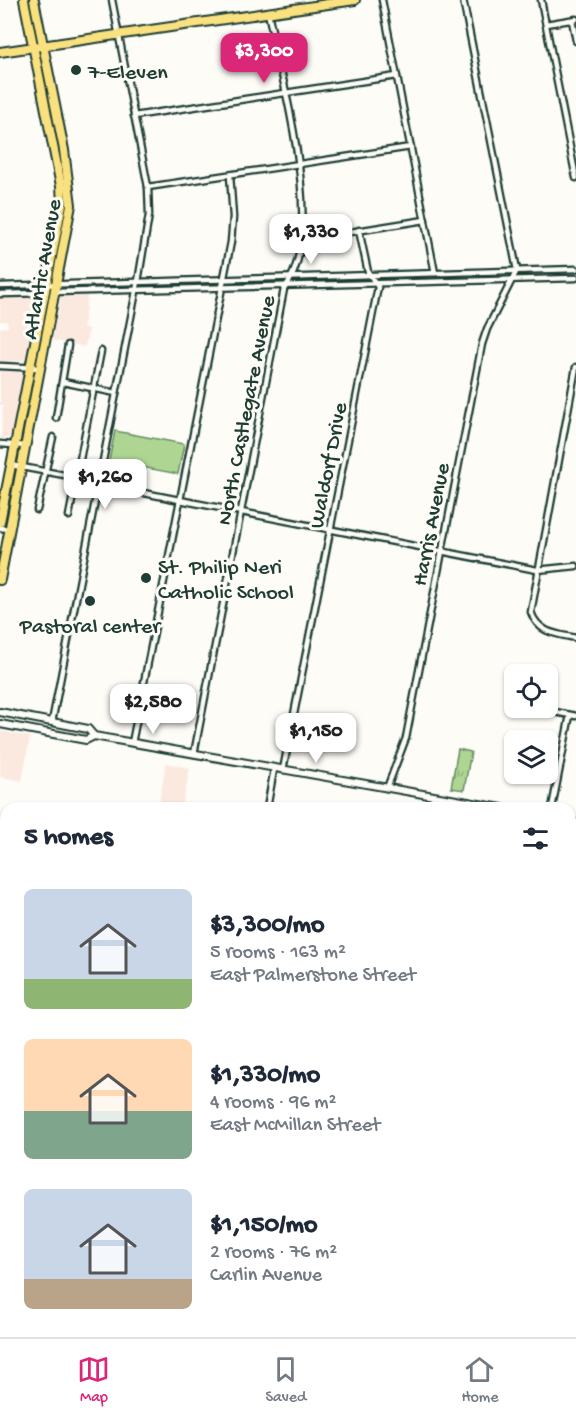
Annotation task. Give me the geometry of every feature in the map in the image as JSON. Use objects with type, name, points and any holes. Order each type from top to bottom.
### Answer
[{"type":"main road","name":"Atlantic Avenue","points":[[0,522],[61,217],[61,186],[24,0]]},
{"type":"main road","name":"Atlantic Avenue","points":[[0,580],[71,211],[71,189],[34,0]]},
{"type":"main road","points":[[0,52],[355,0]]},
{"type":"street","points":[[52,722],[149,215],[148,187],[112,0]]},
{"type":"street","points":[[382,0],[435,273]]},
{"type":"street","points":[[463,0],[517,270]]},
{"type":"street","points":[[541,0],[576,178]]},
{"type":"street","points":[[268,12],[299,164],[303,196],[300,240],[293,277],[287,286]]},
{"type":"street","points":[[546,24],[574,20],[576,41]]},
{"type":"street","points":[[134,116],[397,76]]},
{"type":"street","points":[[148,187],[411,147]]},
{"type":"street","points":[[132,743],[223,279],[232,218],[230,175]]},
{"type":"street","points":[[300,240],[425,220]]},
{"type":"street","points":[[360,230],[370,275],[376,284]]},
{"type":"street","points":[[0,294],[138,282],[576,268]]},
{"type":"street","name":"Harris Avenue","points":[[387,788],[406,738],[484,336],[517,270]]},
{"type":"street","points":[[0,286],[136,290],[576,278]]},
{"type":"street","name":"Waldorf Drive","points":[[283,770],[378,287],[376,284]]},
{"type":"street","name":"North Castlegate Avenue","points":[[194,754],[287,286]]},
{"type":"street","points":[[56,418],[68,345]]},
{"type":"street","points":[[69,516],[101,351]]},
{"type":"street","points":[[0,366],[41,368]]},
{"type":"street","points":[[576,367],[532,596],[534,620],[548,633],[576,638]]},
{"type":"street","points":[[63,382],[116,393]]},
{"type":"street","points":[[37,510],[53,437]]},
{"type":"street","points":[[0,444],[26,446]]},
{"type":"street","points":[[11,465],[75,477]]},
{"type":"street","points":[[98,484],[537,570],[576,566]]},
{"type":"street","points":[[0,528],[10,529]]},
{"type":"street","points":[[0,712],[88,729],[94,736]]},
{"type":"street","points":[[553,802],[573,716],[558,713]]},
{"type":"street","points":[[0,724],[86,740],[94,736],[468,802]]},
{"type":"street","points":[[268,802],[274,769]]},
{"type":"shaded area","points":[[88,292],[83,327],[89,329],[85,347],[52,340],[61,295]]},
{"type":"shaded area","points":[[35,296],[39,300],[27,360],[0,363],[0,328],[8,327],[7,321],[0,321],[0,297]]},
{"type":"shaded area","points":[[0,370],[26,370],[13,434],[1,439],[3,405],[0,405]]},
{"type":"shaded area","points":[[0,731],[30,737],[22,781],[0,777]]},
{"type":"shaded area","points":[[166,763],[190,768],[183,802],[159,802]]},
{"type":"green space","points":[[115,431],[184,444],[178,474],[109,461]]},
{"type":"green space","points":[[458,749],[471,752],[464,790],[451,788]]},
{"type":"place","name":"7-Eleven","points":[[76,70]]},
{"type":"place","name":"St. Philip Neri Catholic School","points":[[146,578]]},
{"type":"place","name":"Pastoral center","points":[[90,601]]}]
